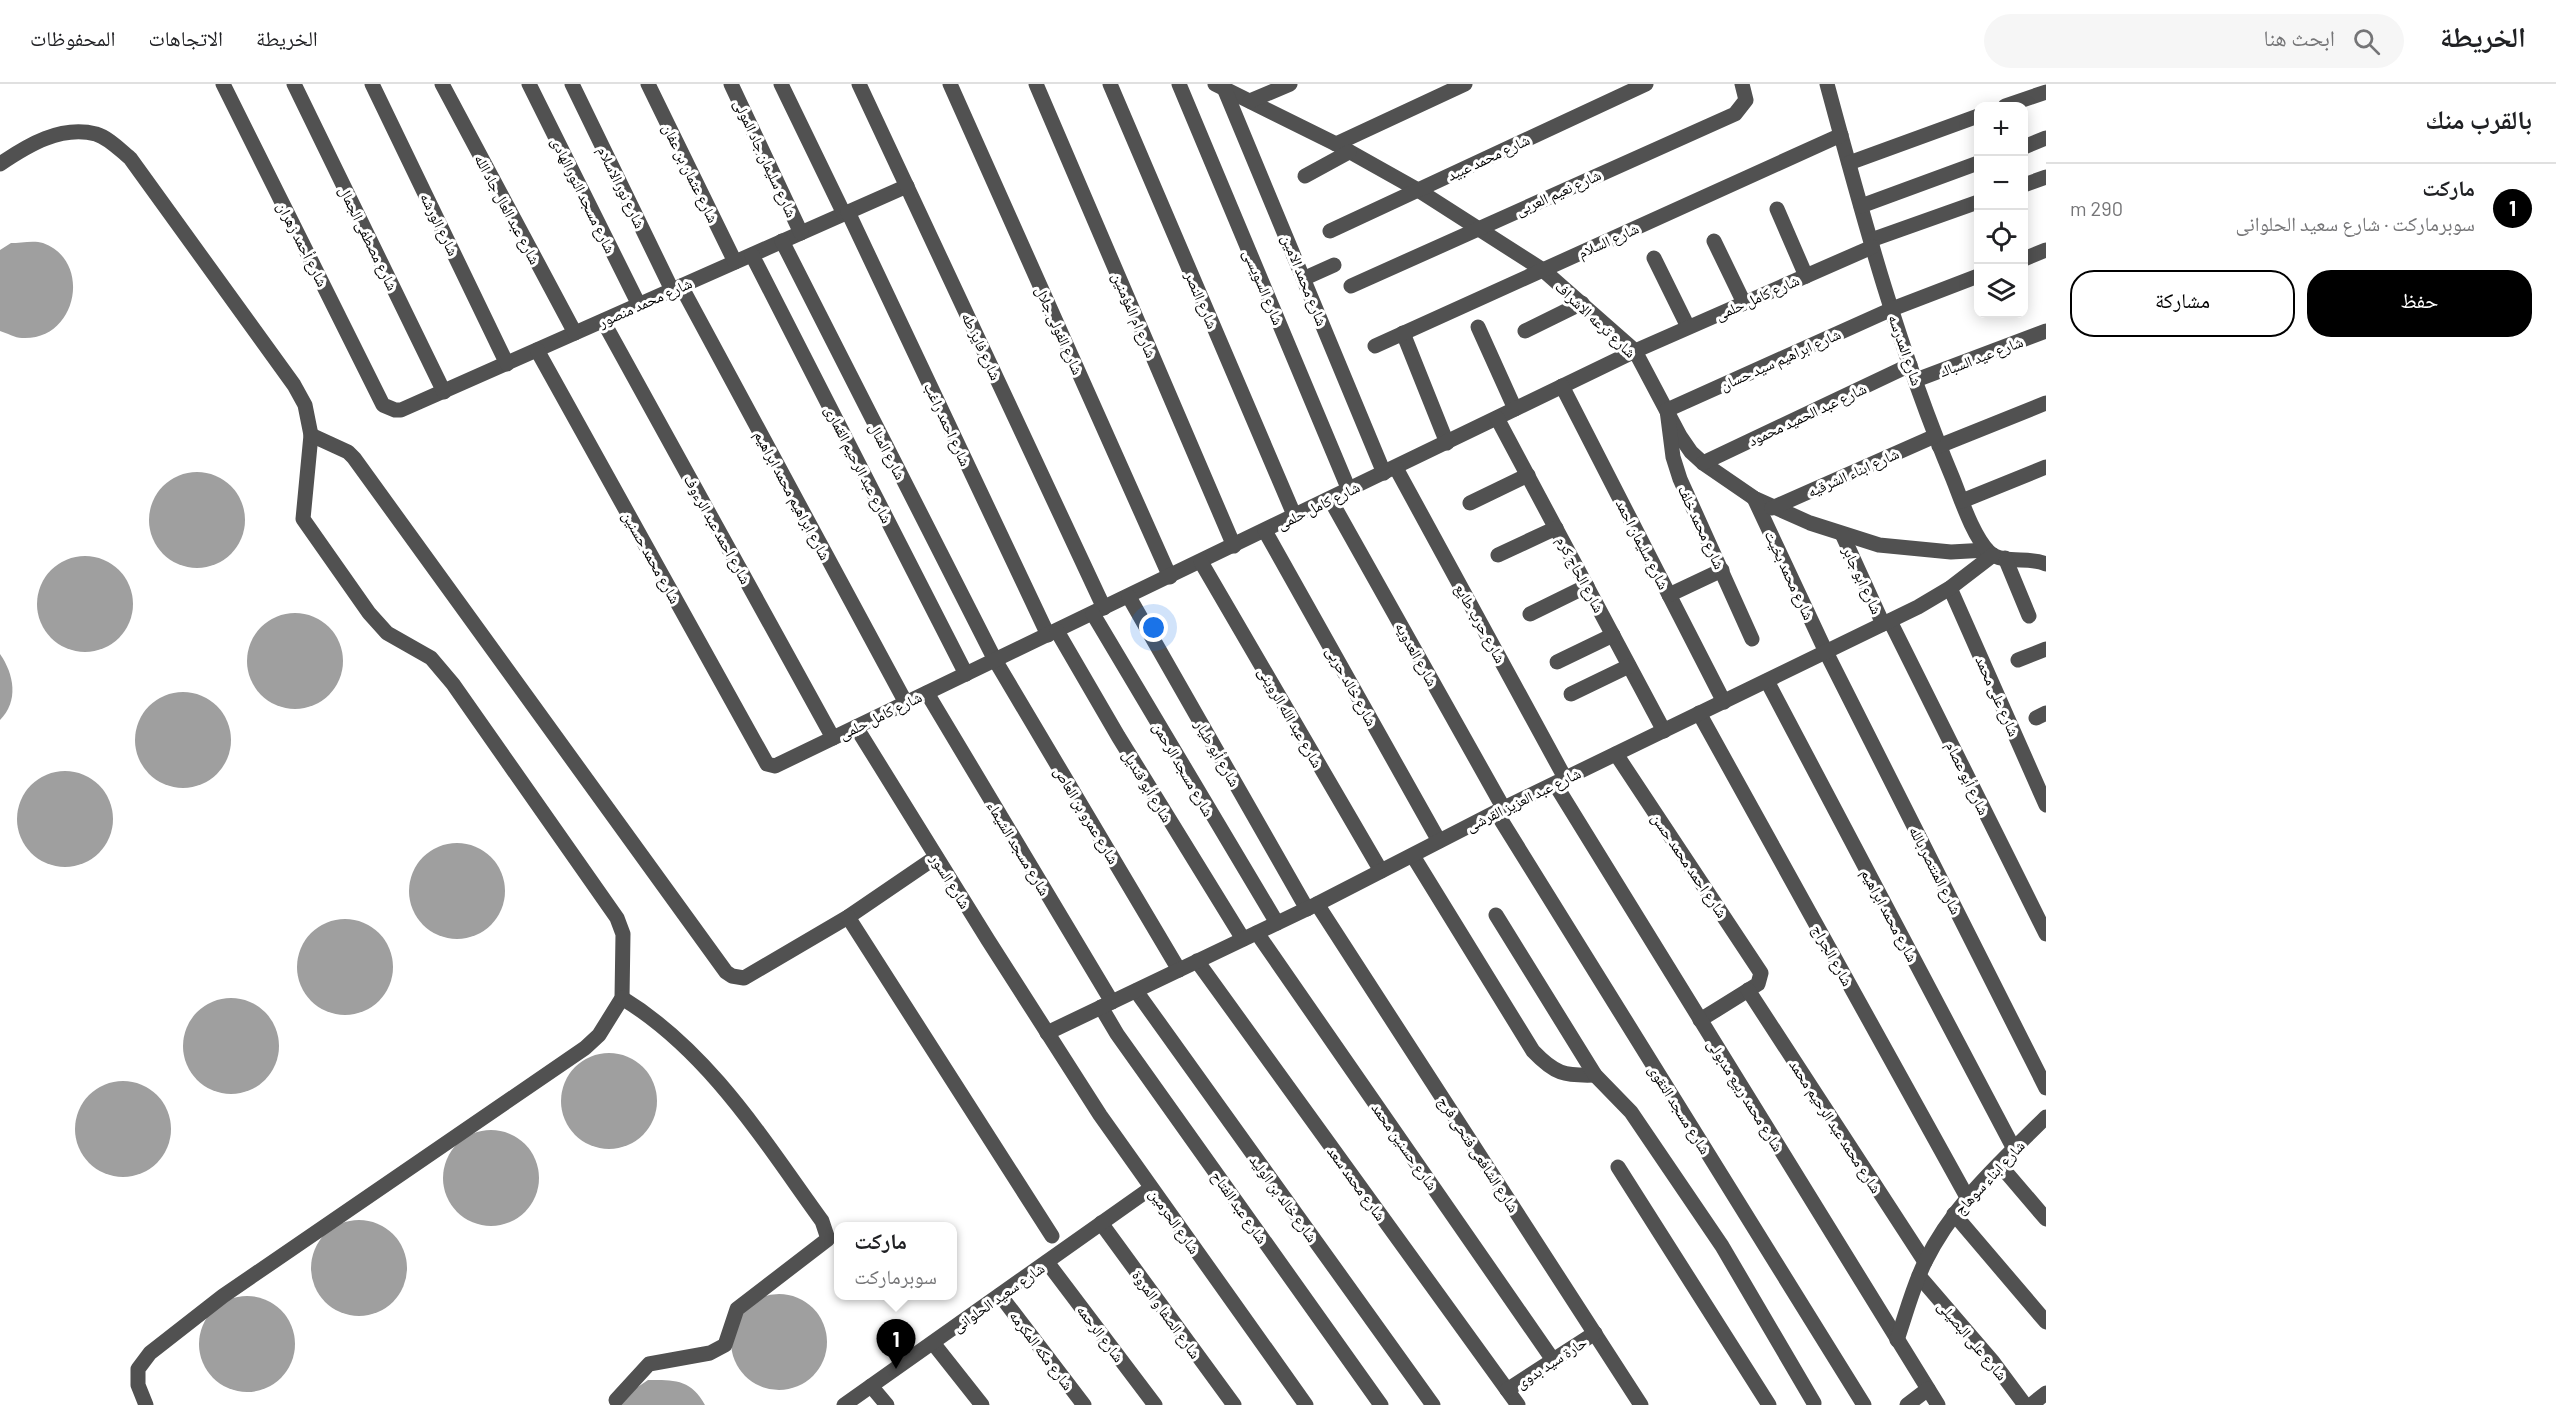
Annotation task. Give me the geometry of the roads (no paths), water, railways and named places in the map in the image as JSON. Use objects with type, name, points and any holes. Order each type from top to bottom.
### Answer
[{"type":"street","name":"شارع أحمد زهران","points":[[223,84],[383,405]]},
{"type":"street","name":"شارع مصطفى الجمال","points":[[294,84],[444,392]]},
{"type":"street","name":"شارع الورشه","points":[[372,84],[507,363]]},
{"type":"street","name":"شارع عبد العال جاد الله","points":[[442,84],[575,333]]},
{"type":"street","name":"شارع مسجد النور الهادى","points":[[529,84],[639,305]]},
{"type":"street","name":"شارع نور الاسلام","points":[[572,84],[676,288]]},
{"type":"street","name":"شارع عثمان بن عفان","points":[[648,84],[735,262]]},
{"type":"street","name":"شارع سليمان جاد المولى","points":[[731,84],[801,233]]},
{"type":"street","name":"شارع احمد راغب","points":[[781,84],[1053,633]]},
{"type":"street","name":"شارع فايز طه","points":[[859,84],[908,186],[1098,611]]},
{"type":"street","name":"شارع الفولى جلال","points":[[950,84],[1170,577]]},
{"type":"street","name":"شارع ام المؤمنين","points":[[1035,84],[1234,546]]},
{"type":"street","name":"شارع النصر","points":[[1110,84],[1295,517]]},
{"type":"street","name":"شارع السويسى","points":[[1179,84],[1349,490]]},
{"type":"street","points":[[1250,101],[1290,84]]},
{"type":"street","points":[[1305,176],[1342,148],[1465,84]]},
{"type":"street","name":"شارع محمد عبيد","points":[[1330,231],[1646,84]]},
{"type":"street","name":"شارع نعيم العربى","points":[[1351,286],[1735,114],[1746,100],[1742,84]]},
{"type":"street","name":"شارع المدرسه","points":[[1827,84],[1871,244],[1937,441],[1962,501],[1995,554],[2029,616]]},
{"type":"street","name":"شارع ترعه الاشراف","points":[[1225,87],[1418,190],[1543,270],[1635,351],[1680,436],[1691,452],[1754,498],[1772,508],[1843,536],[1879,545],[1915,550],[1995,554]]},
{"type":"street","name":"شارع محمد الامين","points":[[1225,87],[1305,278],[1390,470]]},
{"type":"street","points":[[2017,102],[2046,92]]},
{"type":"street","points":[[1849,163],[1974,117]]},
{"type":"street","points":[[0,164],[24,148],[52,136],[76,131],[97,135],[130,159],[294,385],[305,405],[311,435],[303,519],[369,613],[387,633],[431,658],[453,684],[617,918],[623,934],[622,998],[599,1035],[585,1048],[223,1296],[150,1353],[138,1369],[138,1385],[146,1405]]},
{"type":"street","name":"شارع السلام","points":[[1375,346],[1841,135]]},
{"type":"street","points":[[2028,145],[2046,138]]},
{"type":"street","points":[[1861,206],[1974,164]]},
{"type":"street","points":[[2028,184],[2046,177]]},
{"type":"street","name":"شارع محمد منصور","points":[[383,405],[401,410],[908,186]]},
{"type":"street","name":"شارع كامل حلمى","points":[[767,764],[780,765],[1635,351],[1806,276],[1871,244],[1974,204]]},
{"type":"street","points":[[1777,209],[1806,276]]},
{"type":"street","name":"شارع المنال","points":[[782,241],[995,660]]},
{"type":"street","points":[[1714,241],[1744,303]]},
{"type":"street","points":[[2028,257],[2046,250]]},
{"type":"street","name":"شارع عبد الرحيم القمارى","points":[[752,255],[966,674]]},
{"type":"street","points":[[1654,258],[1688,327]]},
{"type":"street","points":[[1305,278],[1335,265]]},
{"type":"street","points":[[1892,309],[1974,278]]},
{"type":"street","name":"شارع ابراهيم محمد ابراهيم","points":[[676,288],[906,703]]},
{"type":"street","points":[[1525,331],[1582,303]]},
{"type":"street","name":"شارع ابراهيم سيد حسان","points":[[1667,410],[1892,309]]},
{"type":"street","name":"شارع احمد عبد الرءوف","points":[[603,321],[833,738]]},
{"type":"street","points":[[1478,327],[1515,409]]},
{"type":"street","name":"شارع عيد السباك","points":[[1916,380],[2046,331]]},
{"type":"street","points":[[1403,333],[1447,443]]},
{"type":"street","name":"شارع محمد حسنين","points":[[537,350],[767,764]]},
{"type":"street","name":"شارع عبد الحميد محمود","points":[[1703,462],[1910,365]]},
{"type":"street","name":"شارع سليمان احمد","points":[[1562,386],[1724,702]]},
{"type":"street","name":"شارع ابناء الشرقيه","points":[[1772,508],[1937,441],[2046,403]]},
{"type":"street","name":"شارع محمد خلف","points":[[1667,410],[1673,457],[1680,479],[1752,639]]},
{"type":"street","name":"شارع الحاج كرم","points":[[1497,418],[1664,731]]},
{"type":"street","points":[[311,435],[348,452],[354,458],[726,972],[737,978],[744,978],[848,917],[936,857]]},
{"type":"street","points":[[1962,501],[2046,467]]},
{"type":"street","name":"شارع حرب طايع","points":[[1390,470],[1560,781]]},
{"type":"street","points":[[1470,503],[1528,475]]},
{"type":"street","name":"شارع محمد بخيت","points":[[1754,498],[1826,652]]},
{"type":"street","name":"شارع العدويه","points":[[1330,499],[1500,810]]},
{"type":"street","points":[[1498,555],[1556,528]]},
{"type":"street","name":"شارع خالد حربى","points":[[1265,531],[1439,841]]},
{"type":"street","name":"شارع ابو جابر","points":[[1843,536],[1887,622]]},
{"type":"street","points":[[1995,554],[2038,560],[2046,564]]},
{"type":"street","name":"شارع عبد العزيز القرشى","points":[[1047,1033],[1312,906],[1500,810],[1918,608],[1950,588],[1995,554]]},
{"type":"street","name":"شارع عبد الله الروينى","points":[[1201,562],[1381,871]]},
{"type":"street","points":[[1669,595],[1722,570]]},
{"type":"street","points":[[1530,614],[1587,586]]},
{"type":"street","name":"شارع على محمد","points":[[1950,588],[2046,805]]},
{"type":"street","name":"شارع أبو طيار","points":[[1129,597],[1312,906]]},
{"type":"street","name":"شارع مسجد الرحمن","points":[[1098,611],[1276,923]]},
{"type":"street","name":"شارع أبو عصام","points":[[1887,622],[2046,934]]},
{"type":"street","name":"شارع أبو قنديل","points":[[1053,633],[1250,936]]},
{"type":"street","points":[[1557,662],[1613,635]]},
{"type":"street","points":[[2018,660],[2046,649]]},
{"type":"street","name":"شارع المنتصر بالله","points":[[1826,652],[2046,1088]]},
{"type":"street","name":"شارع عمرو بن العاص","points":[[995,660],[1179,970]]},
{"type":"street","points":[[1572,694],[1629,666]]},
{"type":"street","name":"شارع محمد ابراهيم","points":[[1767,681],[2014,1149]]},
{"type":"street","name":"شارع مسجد الشيماء","points":[[927,693],[1107,1005]]},
{"type":"street","name":"شارع الجراج","points":[[1699,713],[1967,1197]]},
{"type":"street","name":"شارع السور","points":[[856,727],[1047,1033]]},
{"type":"street","name":"شارع احمد محمد حسن","points":[[1616,754],[1759,968],[1761,977],[1758,984],[1748,990]]},
{"type":"street","name":"شارع محمد ربيع مدبولى","points":[[1560,781],[1700,1020],[1938,1405]]},
{"type":"street","name":"شارع مسجد التقوى","points":[[1500,810],[1864,1405]]},
{"type":"street","points":[[1413,856],[1533,1050],[1555,1071],[1568,1076],[1595,1075]]},
{"type":"street","name":"شارع الشافعى فتحى فرج","points":[[1312,906],[1641,1405]]},
{"type":"street","points":[[1496,915],[1595,1075],[1631,1112],[1722,1246],[1814,1403]]},
{"type":"street","points":[[848,917],[1052,1236]]},
{"type":"street","name":"شارع حسنين محمد","points":[[1250,936],[1553,1360]]},
{"type":"street","name":"شارع محمد سعد","points":[[1197,962],[1518,1405]]},
{"type":"street","points":[[1700,1020],[1748,990]]},
{"type":"street","name":"شارع محمد عبد الرحيم محمد","points":[[1748,990],[1922,1269]]},
{"type":"street","name":"شارع خالد بن الوليد","points":[[1136,991],[1433,1405]]},
{"type":"street","points":[[616,1400],[649,1364],[710,1353],[725,1345],[737,1309],[828,1239],[822,1221],[728,1092],[691,1053],[642,1010],[622,998]]},
{"type":"street","name":"شارع عبد الفتاح","points":[[1107,1005],[1131,1053],[1381,1405]]},
{"type":"street","name":"شارع الحرمين","points":[[1047,1033],[1151,1188],[1306,1405]]},
{"type":"street","name":"شارع ابناء سوهاج","points":[[1897,1340],[1922,1269],[1954,1215],[1967,1197],[2046,1117]]},
{"type":"street","points":[[1999,1164],[2046,1219]]},
{"type":"street","points":[[1618,1167],[1769,1405]]},
{"type":"street","name":"شارع سعيد الحلوانى","points":[[844,1405],[1151,1188]]},
{"type":"street","points":[[1954,1215],[2046,1322]]},
{"type":"street","name":"شارع الصفا و المروة","points":[[1101,1223],[1234,1405]]},
{"type":"street","name":"شارع الرحمه","points":[[1047,1262],[1155,1405]]},
{"type":"street","name":"شارع على البصيلى","points":[[1922,1269],[2025,1405]]},
{"type":"street","name":"شارع مكه المكرمه","points":[[1000,1295],[1084,1405]]},
{"type":"street","name":"حارة سيد بدوى","points":[[1507,1390],[1595,1333]]},
{"type":"street","points":[[933,1343],[982,1405]]},
{"type":"street","points":[[871,1386],[887,1405]]},
{"type":"street","points":[[1907,1405],[1928,1389]]},
{"type":"street","points":[[2031,1405],[2045,1395]]},
{"type":"place","name":"ماركت","points":[[896,1369]]}]
